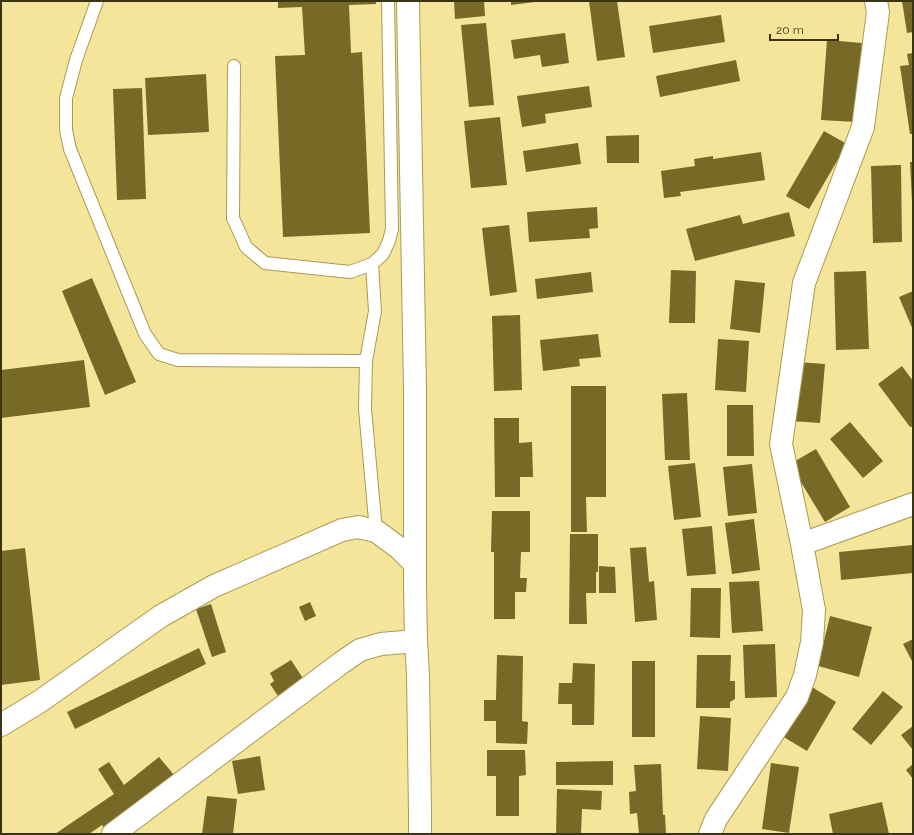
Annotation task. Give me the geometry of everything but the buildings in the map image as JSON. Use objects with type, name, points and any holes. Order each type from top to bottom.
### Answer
[{"type":"street","points":[[408,1],[415,390],[415,564],[420,834]]},
{"type":"street","points":[[710,834],[716,819],[797,697],[805,675],[812,642],[814,610],[782,444],[782,437],[804,283],[863,127],[878,12],[876,1]]},
{"type":"street","points":[[802,544],[913,504]]},
{"type":"street","points":[[1,725],[39,702],[162,616],[214,586],[342,530],[358,527],[376,531],[399,548],[415,564]]},
{"type":"street","points":[[113,834],[341,662],[360,650],[381,644],[416,641]]},
{"type":"lane","points":[[97,1],[76,60],[66,98],[66,130],[70,149],[145,334],[160,354],[178,360],[366,361]]},
{"type":"lane","points":[[234,66],[233,218],[246,247],[265,263],[350,272],[372,264],[383,254],[389,241],[392,229],[388,1]]},
{"type":"lane","points":[[372,264],[375,312],[366,361],[365,409],[376,531]]}]
